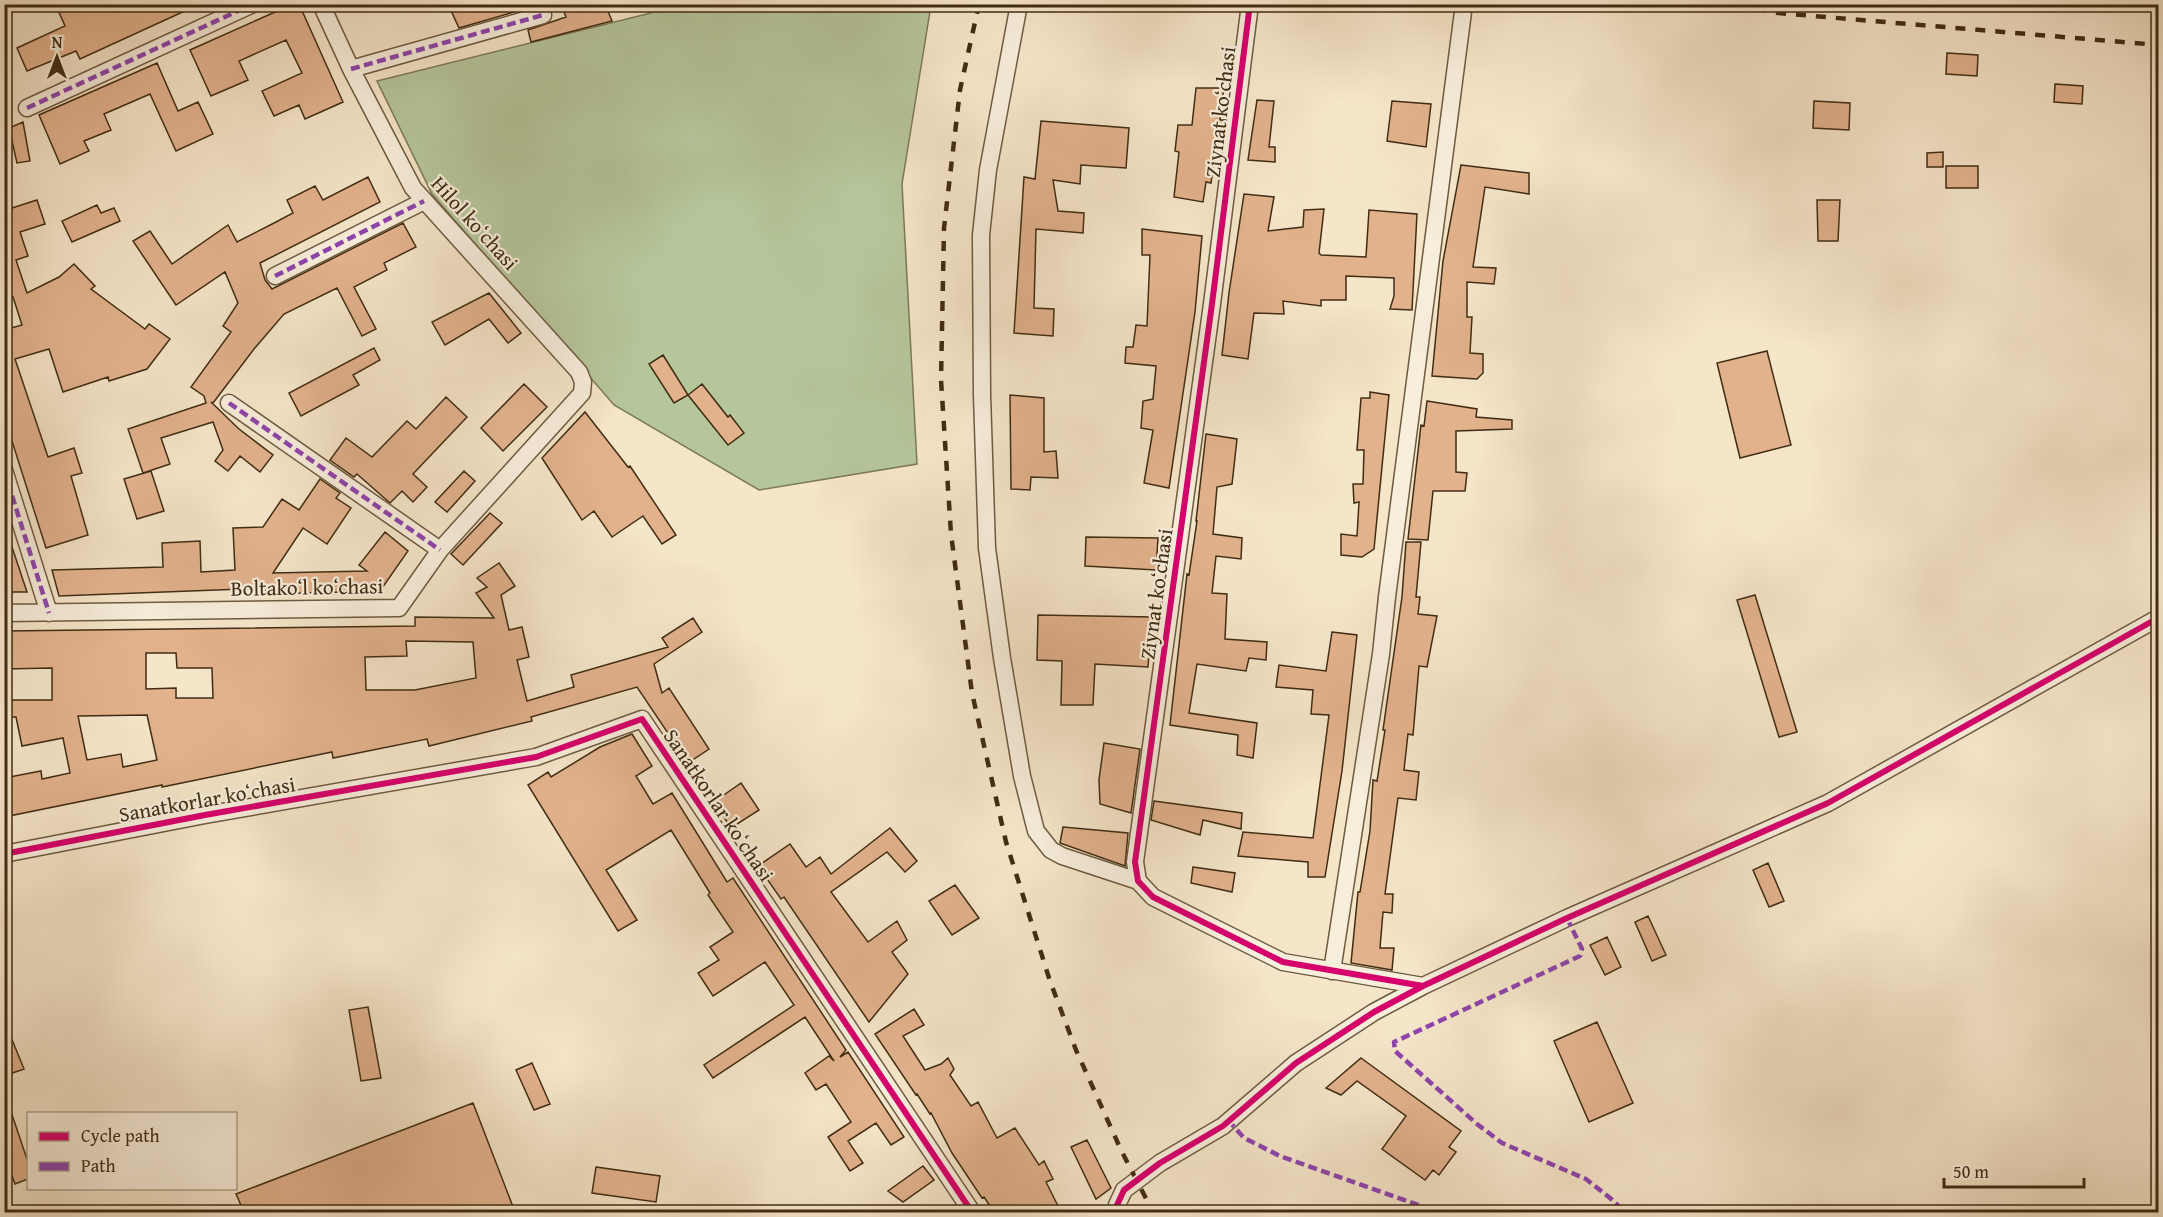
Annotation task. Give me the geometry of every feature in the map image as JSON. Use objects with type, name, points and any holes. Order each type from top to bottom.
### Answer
[{"type":"street","points":[[27,108],[253,4]]},
{"type":"street","name":"Hilol koʻchasi","points":[[321,4],[351,69],[413,188],[579,372],[584,382],[582,393]]},
{"type":"street","points":[[351,69],[543,15],[538,4]]},
{"type":"street","points":[[1019,4],[988,170],[981,235],[982,395],[987,548],[1000,647],[1022,776],[1036,831],[1051,850],[1062,856],[1138,881],[1152,897],[1283,962],[1423,986]]},
{"type":"street","name":"Ziynat koʻchasi","points":[[1138,881],[1135,862],[1211,315],[1250,4]]},
{"type":"street","points":[[1332,971],[1381,654],[1464,4]]},
{"type":"street","points":[[275,276],[423,201]]},
{"type":"street","name":"Boltakoʻl koʻchasi","points":[[4,613],[399,608],[440,550],[582,393]]},
{"type":"street","points":[[229,404],[440,550]]},
{"type":"street","points":[[4,470],[49,613]]},
{"type":"street","points":[[1116,1212],[1124,1190],[1160,1163],[1223,1126],[1296,1063],[1374,1012],[1423,986],[1567,918],[1828,803],[2158,618]]},
{"type":"street","name":"Sanatkorlar koʻchasi","points":[[4,854],[536,757],[642,719],[972,1212]]},
{"type":"green space","points":[[649,5],[931,5],[902,184],[917,464],[759,490],[614,405],[432,194],[377,81],[651,13]]},
{"type":"building","points":[[70,4],[200,4],[80,59],[76,51],[27,71],[17,48],[65,26],[58,10]]},
{"type":"building","points":[[293,4],[299,4],[343,102],[305,119],[299,105],[274,116],[262,91],[302,73],[286,40],[239,61],[248,80],[211,96],[190,50]]},
{"type":"building","points":[[448,4],[528,4],[528,8],[459,28]]},
{"type":"building","points":[[561,4],[605,4],[612,21],[531,42],[528,30],[566,17]]},
{"type":"building","points":[[1947,53],[1978,55],[1977,76],[1946,74]]},
{"type":"building","points":[[157,63],[178,111],[198,102],[213,134],[176,151],[150,94],[104,114],[111,130],[84,141],[89,151],[60,164],[39,115]]},
{"type":"building","points":[[2055,84],[2083,86],[2082,104],[2054,102]]},
{"type":"building","points":[[1196,88],[1224,88],[1220,120],[1225,120],[1223,136],[1217,136],[1211,183],[1206,182],[1203,202],[1174,197],[1179,152],[1175,151],[1178,125],[1192,125]]},
{"type":"building","points":[[1257,100],[1274,101],[1269,147],[1275,147],[1275,162],[1248,160]]},
{"type":"building","points":[[1392,101],[1431,104],[1426,147],[1387,141]]},
{"type":"building","points":[[1814,101],[1850,103],[1849,130],[1813,128]]},
{"type":"building","points":[[1041,121],[1129,128],[1126,168],[1081,165],[1080,184],[1053,180],[1058,211],[1084,213],[1083,233],[1036,229],[1034,308],[1054,309],[1053,336],[1014,333],[1024,177],[1035,179]]},
{"type":"building","points":[[23,122],[30,161],[17,163],[9,128]]},
{"type":"building","points":[[1943,152],[1943,167],[1927,167],[1927,153]]},
{"type":"building","points":[[1461,165],[1529,173],[1529,194],[1485,187],[1473,267],[1496,268],[1494,284],[1467,282],[1467,317],[1472,317],[1470,353],[1483,354],[1483,373],[1477,379],[1432,376],[1443,261]]},
{"type":"building","points":[[1946,166],[1978,166],[1978,188],[1946,188]]},
{"type":"building","points":[[368,177],[380,202],[260,263],[265,280],[272,289],[403,223],[416,247],[384,263],[387,270],[354,287],[376,329],[362,336],[337,288],[284,314],[213,403],[211,402],[239,429],[273,455],[260,472],[240,456],[228,471],[215,461],[223,450],[213,422],[161,438],[170,464],[143,473],[128,429],[206,403],[204,396],[191,387],[231,332],[223,326],[238,303],[225,272],[176,305],[133,241],[150,231],[172,264],[228,225],[237,242],[293,213],[287,200],[315,186],[323,200]]},
{"type":"building","points":[[7,193],[12,208],[37,200],[45,224],[20,232],[28,256],[16,260],[27,293],[59,277],[74,264],[95,286],[91,289],[145,329],[149,324],[170,339],[147,369],[109,381],[108,377],[63,392],[49,349],[15,359],[48,457],[74,448],[82,473],[71,476],[88,535],[46,548],[4,416],[4,330],[22,325],[13,297],[4,300],[4,194]]},
{"type":"building","points":[[1244,194],[1274,197],[1268,231],[1303,227],[1304,210],[1324,209],[1319,253],[1321,255],[1366,257],[1369,210],[1417,214],[1412,310],[1390,309],[1394,296],[1394,278],[1346,276],[1346,300],[1321,300],[1321,306],[1283,301],[1284,314],[1254,313],[1248,359],[1222,355]]},
{"type":"building","points":[[1817,200],[1840,200],[1838,241],[1818,241]]},
{"type":"building","points":[[97,205],[101,213],[114,208],[120,221],[72,242],[62,221]]},
{"type":"building","points":[[1142,229],[1202,236],[1195,312],[1169,488],[1144,483],[1153,430],[1141,428],[1143,401],[1153,399],[1156,366],[1125,363],[1126,347],[1133,347],[1136,325],[1147,326],[1150,255],[1142,255]]},
{"type":"building","points":[[489,293],[521,333],[508,343],[489,319],[445,345],[432,322]]},
{"type":"building","points":[[374,348],[380,360],[353,375],[359,385],[301,416],[289,393]]},
{"type":"building","points":[[1767,351],[1791,445],[1740,458],[1717,363]]},
{"type":"building","points":[[663,355],[688,395],[674,403],[649,364]]},
{"type":"building","points":[[524,384],[547,407],[503,451],[481,428]]},
{"type":"building","points":[[702,384],[744,433],[728,445],[688,395]]},
{"type":"building","points":[[1370,392],[1389,395],[1374,549],[1362,557],[1341,555],[1341,534],[1357,536],[1359,502],[1354,503],[1353,484],[1363,484],[1364,450],[1357,450],[1361,398],[1370,398]]},
{"type":"building","points":[[1010,395],[1044,398],[1044,452],[1056,451],[1058,478],[1031,477],[1030,490],[1011,489]]},
{"type":"building","points":[[446,397],[467,417],[413,474],[427,487],[413,502],[402,491],[390,503],[357,474],[354,477],[330,460],[346,438],[372,457],[407,421],[416,429]]},
{"type":"building","points":[[1427,401],[1477,409],[1476,417],[1512,420],[1512,429],[1456,431],[1456,472],[1467,473],[1465,491],[1433,491],[1428,540],[1408,539],[1421,425],[1424,426]]},
{"type":"building","points":[[585,412],[628,467],[630,466],[676,535],[662,544],[643,516],[612,537],[594,511],[582,520],[542,458]]},
{"type":"building","points":[[1206,434],[1237,439],[1232,484],[1217,487],[1213,534],[1242,538],[1241,559],[1216,556],[1212,593],[1227,594],[1225,639],[1267,642],[1266,660],[1249,658],[1246,671],[1197,664],[1189,713],[1257,723],[1253,758],[1237,755],[1238,735],[1170,725]]},
{"type":"building","points":[[151,471],[164,511],[137,519],[124,479]]},
{"type":"building","points":[[464,471],[475,481],[447,512],[435,502]]},
{"type":"building","points":[[320,479],[340,493],[336,498],[351,508],[327,544],[303,528],[273,573],[367,571],[359,565],[385,532],[408,551],[380,591],[266,594],[266,588],[59,596],[52,570],[163,567],[162,543],[200,541],[201,572],[235,570],[233,528],[263,527],[282,499],[299,510]]},
{"type":"building","points":[[490,513],[502,523],[463,565],[451,554]]},
{"type":"building","points":[[4,532],[7,532],[27,592],[4,592]]},
{"type":"building","points":[[1086,537],[1158,538],[1156,570],[1085,566]]},
{"type":"building","points":[[1406,542],[1421,542],[1416,597],[1420,597],[1418,614],[1437,616],[1427,667],[1419,666],[1413,735],[1408,734],[1404,770],[1419,772],[1416,800],[1398,798],[1385,894],[1393,894],[1392,913],[1383,912],[1380,948],[1394,948],[1392,970],[1351,963],[1358,892],[1360,892],[1370,831],[1373,780],[1377,781],[1385,730],[1383,730],[1402,597]]},
{"type":"building","points":[[499,563],[515,586],[501,595],[509,630],[522,627],[529,657],[517,660],[527,701],[574,687],[571,675],[668,647],[662,638],[693,618],[702,632],[654,664],[662,693],[669,688],[709,749],[688,763],[637,687],[531,717],[532,721],[429,746],[427,739],[333,758],[332,752],[4,817],[4,778],[41,771],[42,779],[70,773],[63,738],[22,746],[16,717],[11,717],[11,700],[52,700],[52,668],[4,669],[4,631],[415,626],[415,617],[494,618],[476,593],[487,587],[477,578]],"holes":[[[406,641],[473,642],[476,678],[415,690],[366,690],[365,657],[407,656]],[[146,653],[176,653],[177,668],[212,668],[213,698],[176,698],[176,688],[146,689]],[[147,715],[157,760],[123,767],[121,754],[87,760],[78,716]]]},
{"type":"building","points":[[1755,595],[1797,732],[1779,737],[1737,600]]},
{"type":"building","points":[[1038,615],[1152,617],[1148,667],[1095,664],[1093,705],[1061,705],[1062,661],[1037,660]]},
{"type":"building","points":[[1332,632],[1357,635],[1342,771],[1325,877],[1308,877],[1308,862],[1238,856],[1243,832],[1313,838],[1329,715],[1311,714],[1313,690],[1276,687],[1279,665],[1326,671]]},
{"type":"building","points":[[632,734],[652,766],[636,776],[653,804],[672,793],[727,882],[733,878],[846,1050],[840,1057],[848,1052],[904,1137],[891,1145],[876,1123],[848,1141],[863,1163],[850,1171],[828,1137],[851,1122],[826,1084],[816,1090],[805,1073],[829,1056],[834,1061],[805,1017],[713,1078],[704,1065],[794,1005],[765,962],[713,996],[698,973],[719,960],[710,947],[733,932],[708,895],[710,893],[671,830],[606,870],[637,920],[618,931],[528,785],[548,772],[551,777],[600,747]]},
{"type":"building","points":[[1104,743],[1140,749],[1131,813],[1100,804],[1099,780]]},
{"type":"building","points":[[741,783],[759,810],[731,828],[714,802]]},
{"type":"building","points":[[1154,801],[1242,813],[1241,829],[1203,820],[1200,835],[1151,820]]},
{"type":"building","points":[[1063,827],[1128,833],[1125,866],[1060,843]]},
{"type":"building","points":[[890,828],[917,861],[905,872],[887,852],[831,892],[868,942],[897,921],[907,940],[892,952],[908,974],[869,1022],[784,897],[781,899],[758,866],[790,844],[806,867],[820,857],[831,874]]},
{"type":"building","points":[[1768,863],[1784,901],[1769,907],[1753,870]]},
{"type":"building","points":[[1193,867],[1235,873],[1232,892],[1191,883]]},
{"type":"building","points":[[955,885],[979,918],[952,935],[929,901]]},
{"type":"building","points":[[1648,916],[1666,955],[1652,961],[1635,922]]},
{"type":"building","points":[[1607,937],[1621,967],[1605,975],[1590,945]]},
{"type":"building","points":[[368,1007],[381,1078],[361,1081],[349,1010]]},
{"type":"building","points":[[914,1009],[924,1025],[903,1036],[925,1070],[941,1064],[948,1058],[954,1069],[950,1075],[971,1106],[978,1102],[997,1138],[1015,1128],[1039,1165],[1044,1161],[1053,1179],[1046,1182],[1061,1212],[994,1212],[984,1197],[982,1198],[952,1153],[931,1113],[916,1095],[875,1034]]},
{"type":"building","points":[[4,1020],[24,1069],[4,1076]]},
{"type":"building","points":[[1597,1022],[1633,1103],[1589,1122],[1554,1041]]},
{"type":"building","points":[[1361,1058],[1461,1131],[1449,1147],[1456,1152],[1439,1175],[1433,1170],[1425,1180],[1382,1149],[1406,1116],[1357,1081],[1341,1095],[1326,1088]]},
{"type":"building","points":[[532,1063],[550,1104],[534,1110],[516,1070]]},
{"type":"building","points":[[7,1100],[27,1159],[27,1179],[15,1184],[4,1153],[4,1101]]},
{"type":"building","points":[[473,1103],[515,1212],[244,1212],[236,1194]]},
{"type":"building","points":[[1087,1140],[1111,1188],[1096,1199],[1071,1147]]},
{"type":"building","points":[[923,1166],[934,1180],[903,1202],[888,1191]]},
{"type":"building","points":[[596,1167],[660,1176],[656,1202],[592,1193]]},
{"type":"railway","points":[[979,4],[960,90],[944,228],[941,380],[951,534],[972,693],[1006,842],[1050,981],[1076,1050],[1121,1150],[1153,1212]]},
{"type":"railway","points":[[1737,4],[1778,13],[2158,45]]},
{"type":"marked path","points":[[27,108],[253,4]]},
{"type":"marked path","points":[[351,69],[543,15],[538,4]]},
{"type":"marked path","points":[[275,276],[424,201]]},
{"type":"marked path","points":[[229,403],[440,550]]},
{"type":"marked path","points":[[4,470],[49,613]]},
{"type":"marked path","points":[[1567,918],[1582,949],[1580,956],[1394,1042],[1395,1051],[1477,1124],[1502,1143],[1586,1179],[1625,1212]]},
{"type":"marked path","points":[[1228,1120],[1244,1138],[1280,1156],[1438,1212]]},
{"type":"cycle path","points":[[1250,4],[1212,304],[1135,862],[1138,881],[1153,897],[1283,962],[1423,986]]},
{"type":"cycle path","points":[[1117,1212],[1117,1205],[1124,1190],[1160,1163],[1223,1126],[1296,1063],[1374,1012],[1423,986],[1567,918],[1828,803],[2158,618]]},
{"type":"cycle path","points":[[4,854],[205,815],[536,757],[642,719],[972,1212]]}]
